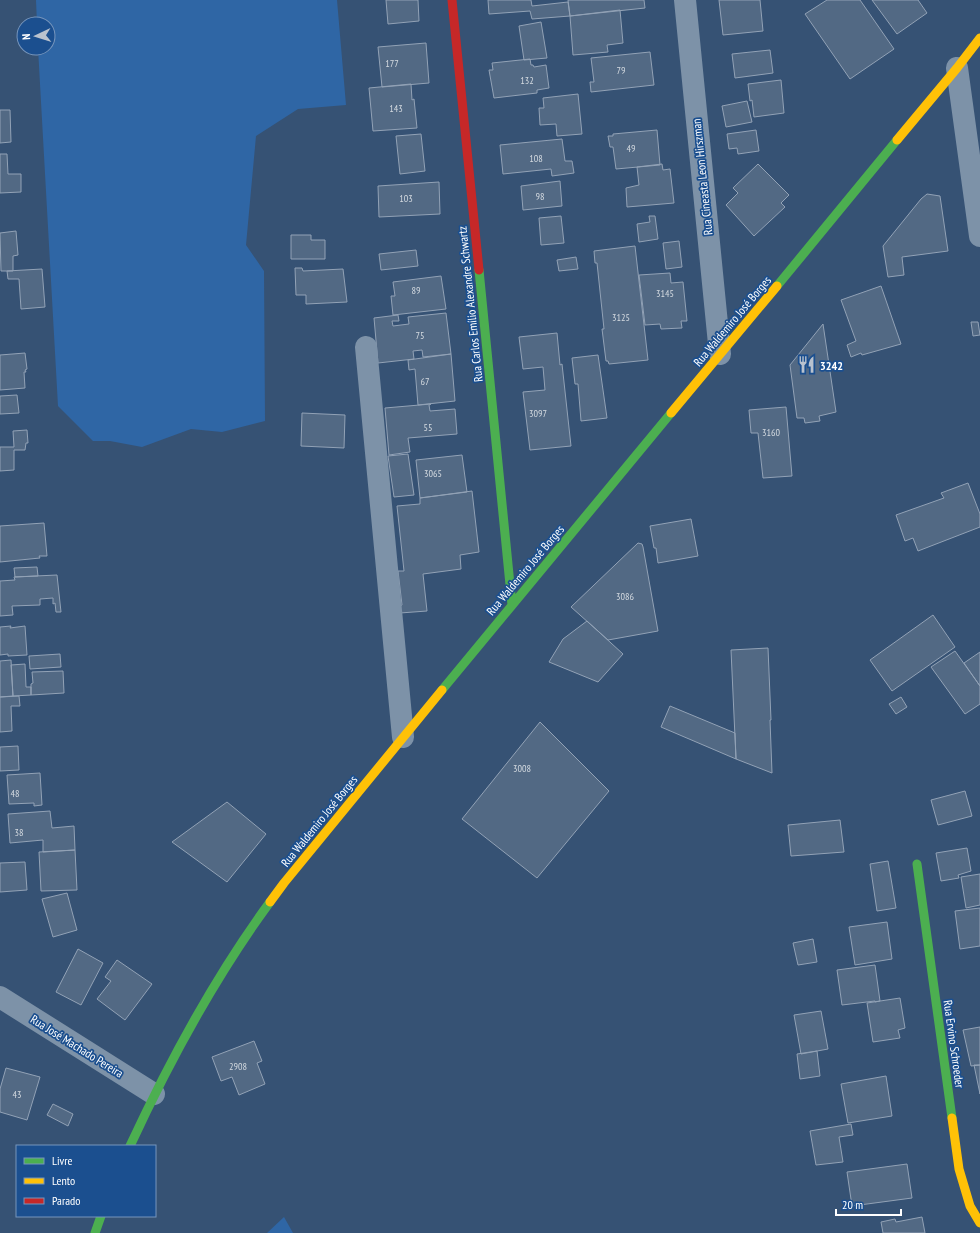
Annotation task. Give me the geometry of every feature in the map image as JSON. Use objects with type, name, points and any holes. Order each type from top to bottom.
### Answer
[{"type":"main road","name":"Rua Carlos Emílio Alexandre Schwartz","points":[[452,0],[512,605]]},
{"type":"main road","name":"Rua Waldemiro José Borges","points":[[130,1145],[154,1094],[216,980],[248,932],[284,883],[512,605],[957,68],[980,38]]},
{"type":"main road","name":"Rua Ervino Schroeder","points":[[917,864],[959,1169],[970,1206],[980,1223]]},
{"type":"main road","points":[[95,1233],[101,1217]]},
{"type":"street","name":"Rua Cineasta Leon Hirszman","points":[[685,0],[720,354]]},
{"type":"street","points":[[957,68],[980,236]]},
{"type":"street","points":[[366,347],[403,737]]},
{"type":"street","name":"Rua José Machado Pereira","points":[[0,997],[154,1094]]},
{"type":"shaded area","points":[[36,0],[337,0],[346,105],[298,109],[256,136],[246,245],[264,271],[265,421],[222,432],[191,429],[142,447],[110,441],[93,441],[58,406],[38,56],[56,56],[56,16],[37,16]]},
{"type":"shaded area","points":[[284,1217],[293,1233],[267,1233]]},
{"type":"building","points":[[386,0],[418,0],[419,21],[388,24]]},
{"type":"building","points":[[488,0],[531,0],[532,6],[568,2],[570,16],[532,19],[530,11],[489,14]]},
{"type":"building","points":[[568,0],[644,0],[645,8],[570,16]]},
{"type":"building","points":[[719,0],[760,0],[763,31],[723,35]]},
{"type":"building","points":[[827,0],[860,0],[894,49],[850,79],[805,14]]},
{"type":"building","points":[[872,0],[918,0],[927,13],[897,34]]},
{"type":"building","points":[[620,10],[623,43],[607,45],[608,52],[573,55],[570,16]]},
{"type":"building","points":[[541,22],[547,58],[524,60],[519,26]]},
{"type":"building","points":[[426,43],[429,83],[382,87],[378,47]]},
{"type":"building","points":[[770,50],[773,73],[735,78],[732,54]]},
{"type":"building","points":[[650,52],[654,85],[591,92],[590,82],[594,82],[591,58]]},
{"type":"building","points":[[530,59],[531,65],[534,67],[546,65],[549,88],[537,90],[537,93],[494,98],[489,70],[493,70],[492,63]]},
{"type":"building","points":[[781,80],[784,113],[754,117],[748,84]]},
{"type":"building","points":[[411,84],[417,128],[373,131],[369,88]]},
{"type":"building","points":[[578,94],[582,134],[557,136],[556,124],[540,125],[539,108],[544,108],[543,98]]},
{"type":"building","points":[[747,101],[752,122],[726,127],[722,106]]},
{"type":"building","points":[[0,110],[10,110],[11,142],[0,143]]},
{"type":"building","points":[[657,130],[660,165],[616,169],[613,147],[610,147],[608,136],[613,136],[613,134]]},
{"type":"building","points":[[756,130],[759,151],[738,154],[737,148],[729,149],[727,134]]},
{"type":"building","points":[[421,134],[425,171],[400,174],[396,136]]},
{"type":"building","points":[[562,139],[565,161],[572,161],[574,173],[552,176],[551,169],[503,174],[500,145]]},
{"type":"building","points":[[0,154],[7,154],[8,174],[21,174],[21,192],[0,193]]},
{"type":"building","points":[[662,164],[663,170],[670,169],[674,203],[627,207],[626,188],[639,185],[637,167]]},
{"type":"building","points":[[758,164],[789,195],[781,203],[785,207],[754,236],[726,205],[738,193],[733,188]]},
{"type":"building","points":[[560,181],[562,206],[523,210],[521,186]]},
{"type":"building","points":[[439,182],[440,214],[379,217],[378,186]]},
{"type":"building","points":[[927,194],[940,196],[948,251],[902,257],[904,275],[888,277],[883,246],[921,199]]},
{"type":"building","points":[[561,216],[564,243],[541,245],[539,218]]},
{"type":"building","points":[[649,216],[655,216],[658,239],[639,242],[637,224],[650,222]]},
{"type":"building","points":[[16,231],[18,255],[13,256],[13,271],[1,271],[0,233]]},
{"type":"building","points":[[291,235],[311,235],[311,240],[325,240],[325,259],[291,259]]},
{"type":"building","points":[[679,241],[682,267],[666,269],[663,243]]},
{"type":"building","points":[[635,246],[648,360],[609,364],[608,361],[606,361],[597,263],[595,263],[594,251]]},
{"type":"building","points":[[416,250],[418,266],[381,270],[379,254]]},
{"type":"building","points":[[576,257],[578,269],[559,271],[557,260]]},
{"type":"building","points":[[295,268],[302,268],[303,271],[343,269],[347,302],[306,304],[306,295],[296,295]]},
{"type":"building","points":[[42,269],[45,307],[21,309],[19,279],[8,279],[7,271]]},
{"type":"building","points":[[670,273],[671,283],[683,282],[687,321],[681,321],[682,328],[661,329],[660,324],[645,325],[639,275]]},
{"type":"building","points":[[441,276],[446,309],[393,315],[391,296],[395,296],[393,282]]},
{"type":"building","points":[[881,286],[901,344],[862,355],[861,353],[851,357],[847,345],[856,341],[841,300]]},
{"type":"building","points":[[446,313],[451,354],[423,357],[422,350],[413,351],[414,359],[378,363],[374,318],[398,315],[399,321],[392,321],[393,326],[409,324],[408,317]]},
{"type":"building","points":[[971,322],[978,322],[980,335],[973,336]]},
{"type":"building","points":[[823,324],[836,412],[819,416],[820,421],[805,423],[804,418],[797,418],[790,365]]},
{"type":"building","points":[[557,333],[571,446],[530,450],[523,392],[545,390],[543,367],[523,369],[519,337]]},
{"type":"building","points":[[25,353],[27,369],[25,370],[26,372],[24,372],[25,388],[0,390],[0,355]]},
{"type":"building","points":[[451,354],[455,401],[418,405],[415,369],[409,370],[408,360]]},
{"type":"building","points":[[598,355],[607,418],[581,421],[578,384],[575,384],[572,358]]},
{"type":"building","points":[[17,395],[19,413],[0,414],[0,396]]},
{"type":"building","points":[[431,404],[429,405],[430,411],[455,409],[457,434],[408,438],[410,452],[389,455],[385,408]]},
{"type":"building","points":[[786,407],[792,476],[763,478],[758,433],[751,433],[749,410]]},
{"type":"building","points":[[302,413],[345,415],[344,448],[301,446]]},
{"type":"building","points":[[27,430],[28,443],[26,443],[25,450],[14,450],[14,470],[0,471],[0,447],[14,447],[13,431]]},
{"type":"building","points":[[408,454],[414,495],[394,497],[388,456]]},
{"type":"building","points":[[462,455],[467,492],[420,498],[416,460]]},
{"type":"building","points":[[968,483],[980,514],[980,527],[918,551],[913,538],[905,541],[896,515],[944,498],[941,493]]},
{"type":"building","points":[[472,491],[479,552],[460,555],[461,569],[423,574],[427,611],[400,613],[400,606],[402,605],[398,571],[404,571],[397,506],[420,504],[420,498]]},
{"type":"building","points":[[691,519],[698,556],[658,563],[656,548],[654,548],[650,526]]},
{"type":"building","points":[[44,523],[47,556],[0,562],[0,526]]},
{"type":"building","points":[[638,543],[642,544],[643,547],[658,631],[608,640],[571,607]]},
{"type":"building","points":[[37,567],[38,576],[15,577],[14,568]]},
{"type":"building","points":[[57,575],[61,612],[56,612],[55,603],[53,604],[53,598],[40,599],[40,605],[12,606],[13,615],[0,616],[0,581],[15,580],[14,577]]},
{"type":"building","points":[[933,615],[955,647],[892,691],[870,660]]},
{"type":"building","points":[[587,621],[623,654],[598,682],[549,662],[563,639]]},
{"type":"building","points":[[11,626],[10,628],[25,626],[27,655],[0,655],[0,627]]},
{"type":"building","points":[[768,648],[772,773],[736,759],[731,650]]},
{"type":"building","points":[[955,651],[980,686],[980,704],[965,714],[931,667]]},
{"type":"building","points":[[980,652],[980,686],[964,663]]},
{"type":"building","points":[[60,654],[61,667],[30,669],[29,656]]},
{"type":"building","points":[[11,660],[13,696],[0,697],[0,661]]},
{"type":"building","points":[[25,664],[26,687],[31,687],[31,695],[13,696],[11,665]]},
{"type":"building","points":[[63,671],[64,693],[31,695],[31,684],[33,683],[32,672]]},
{"type":"building","points":[[19,696],[20,706],[11,706],[12,731],[0,732],[0,697]]},
{"type":"building","points":[[901,697],[907,707],[896,714],[889,704]]},
{"type":"building","points":[[670,706],[735,733],[736,759],[661,727]]},
{"type":"building","points":[[540,722],[609,791],[537,878],[462,819]]},
{"type":"building","points":[[18,746],[19,770],[0,771],[0,747]]},
{"type":"building","points":[[40,773],[42,805],[34,806],[34,803],[9,804],[7,775]]},
{"type":"building","points":[[965,791],[972,816],[938,825],[931,800]]},
{"type":"building","points":[[227,802],[266,834],[227,882],[172,842]]},
{"type":"building","points":[[50,811],[52,828],[74,826],[75,850],[43,852],[43,840],[10,843],[8,814]]},
{"type":"building","points":[[840,820],[844,852],[791,856],[788,825]]},
{"type":"building","points":[[967,848],[971,871],[958,875],[959,878],[941,881],[936,853]]},
{"type":"building","points":[[75,850],[77,890],[41,891],[39,852]]},
{"type":"building","points":[[888,861],[896,908],[877,911],[870,864]]},
{"type":"building","points":[[25,862],[27,890],[0,892],[0,863]]},
{"type":"building","points":[[980,874],[980,905],[966,908],[961,877]]},
{"type":"building","points":[[67,893],[77,930],[53,937],[42,899]]},
{"type":"building","points":[[980,908],[980,946],[960,949],[955,911]]},
{"type":"building","points":[[887,922],[892,959],[855,965],[849,927]]},
{"type":"building","points":[[813,939],[817,962],[798,965],[793,943]]},
{"type":"building","points":[[78,949],[103,963],[81,1005],[56,992]]},
{"type":"building","points":[[117,960],[152,984],[125,1020],[97,999],[111,981],[105,977]]},
{"type":"building","points":[[875,965],[880,1001],[842,1005],[837,970]]},
{"type":"building","points":[[900,998],[905,1028],[898,1030],[900,1038],[873,1042],[867,1003]]},
{"type":"building","points":[[821,1011],[828,1049],[801,1054],[794,1015]]},
{"type":"building","points":[[980,1027],[980,1065],[971,1066],[963,1030]]},
{"type":"building","points":[[254,1041],[262,1061],[257,1063],[265,1084],[239,1095],[232,1077],[221,1081],[212,1057]]},
{"type":"building","points":[[817,1051],[820,1076],[800,1079],[797,1054]]},
{"type":"building","points":[[974,1065],[980,1065],[980,1094]]},
{"type":"building","points":[[6,1068],[40,1077],[27,1120],[0,1112],[0,1089]]},
{"type":"building","points":[[886,1076],[892,1116],[848,1123],[841,1084]]},
{"type":"building","points":[[53,1104],[73,1114],[68,1126],[47,1115]]},
{"type":"building","points":[[851,1124],[853,1135],[839,1137],[843,1162],[816,1165],[810,1131]]},
{"type":"building","points":[[907,1164],[912,1198],[852,1206],[847,1172]]},
{"type":"building","points":[[922,1217],[925,1233],[883,1233],[881,1222],[895,1219],[896,1222]]},
{"type":"traffic: fast","points":[[777,286],[897,140]]},
{"type":"traffic: fast","points":[[479,270],[512,605]]},
{"type":"traffic: fast","points":[[442,690],[671,413]]},
{"type":"traffic: fast","points":[[917,864],[952,1118]]},
{"type":"traffic: fast","points":[[130,1145],[161,1082],[194,1020],[230,960],[270,902]]},
{"type":"traffic: fast","points":[[95,1233],[101,1217]]},
{"type":"traffic: slow","points":[[897,140],[980,38]]},
{"type":"traffic: slow","points":[[671,413],[777,286]]},
{"type":"traffic: slow","points":[[270,902],[442,690]]},
{"type":"traffic: slow","points":[[952,1118],[959,1169],[970,1206],[980,1223]]},
{"type":"traffic: jam","points":[[452,0],[479,270]]},
{"type":"place","name":"3242","points":[[807,365]]}]
